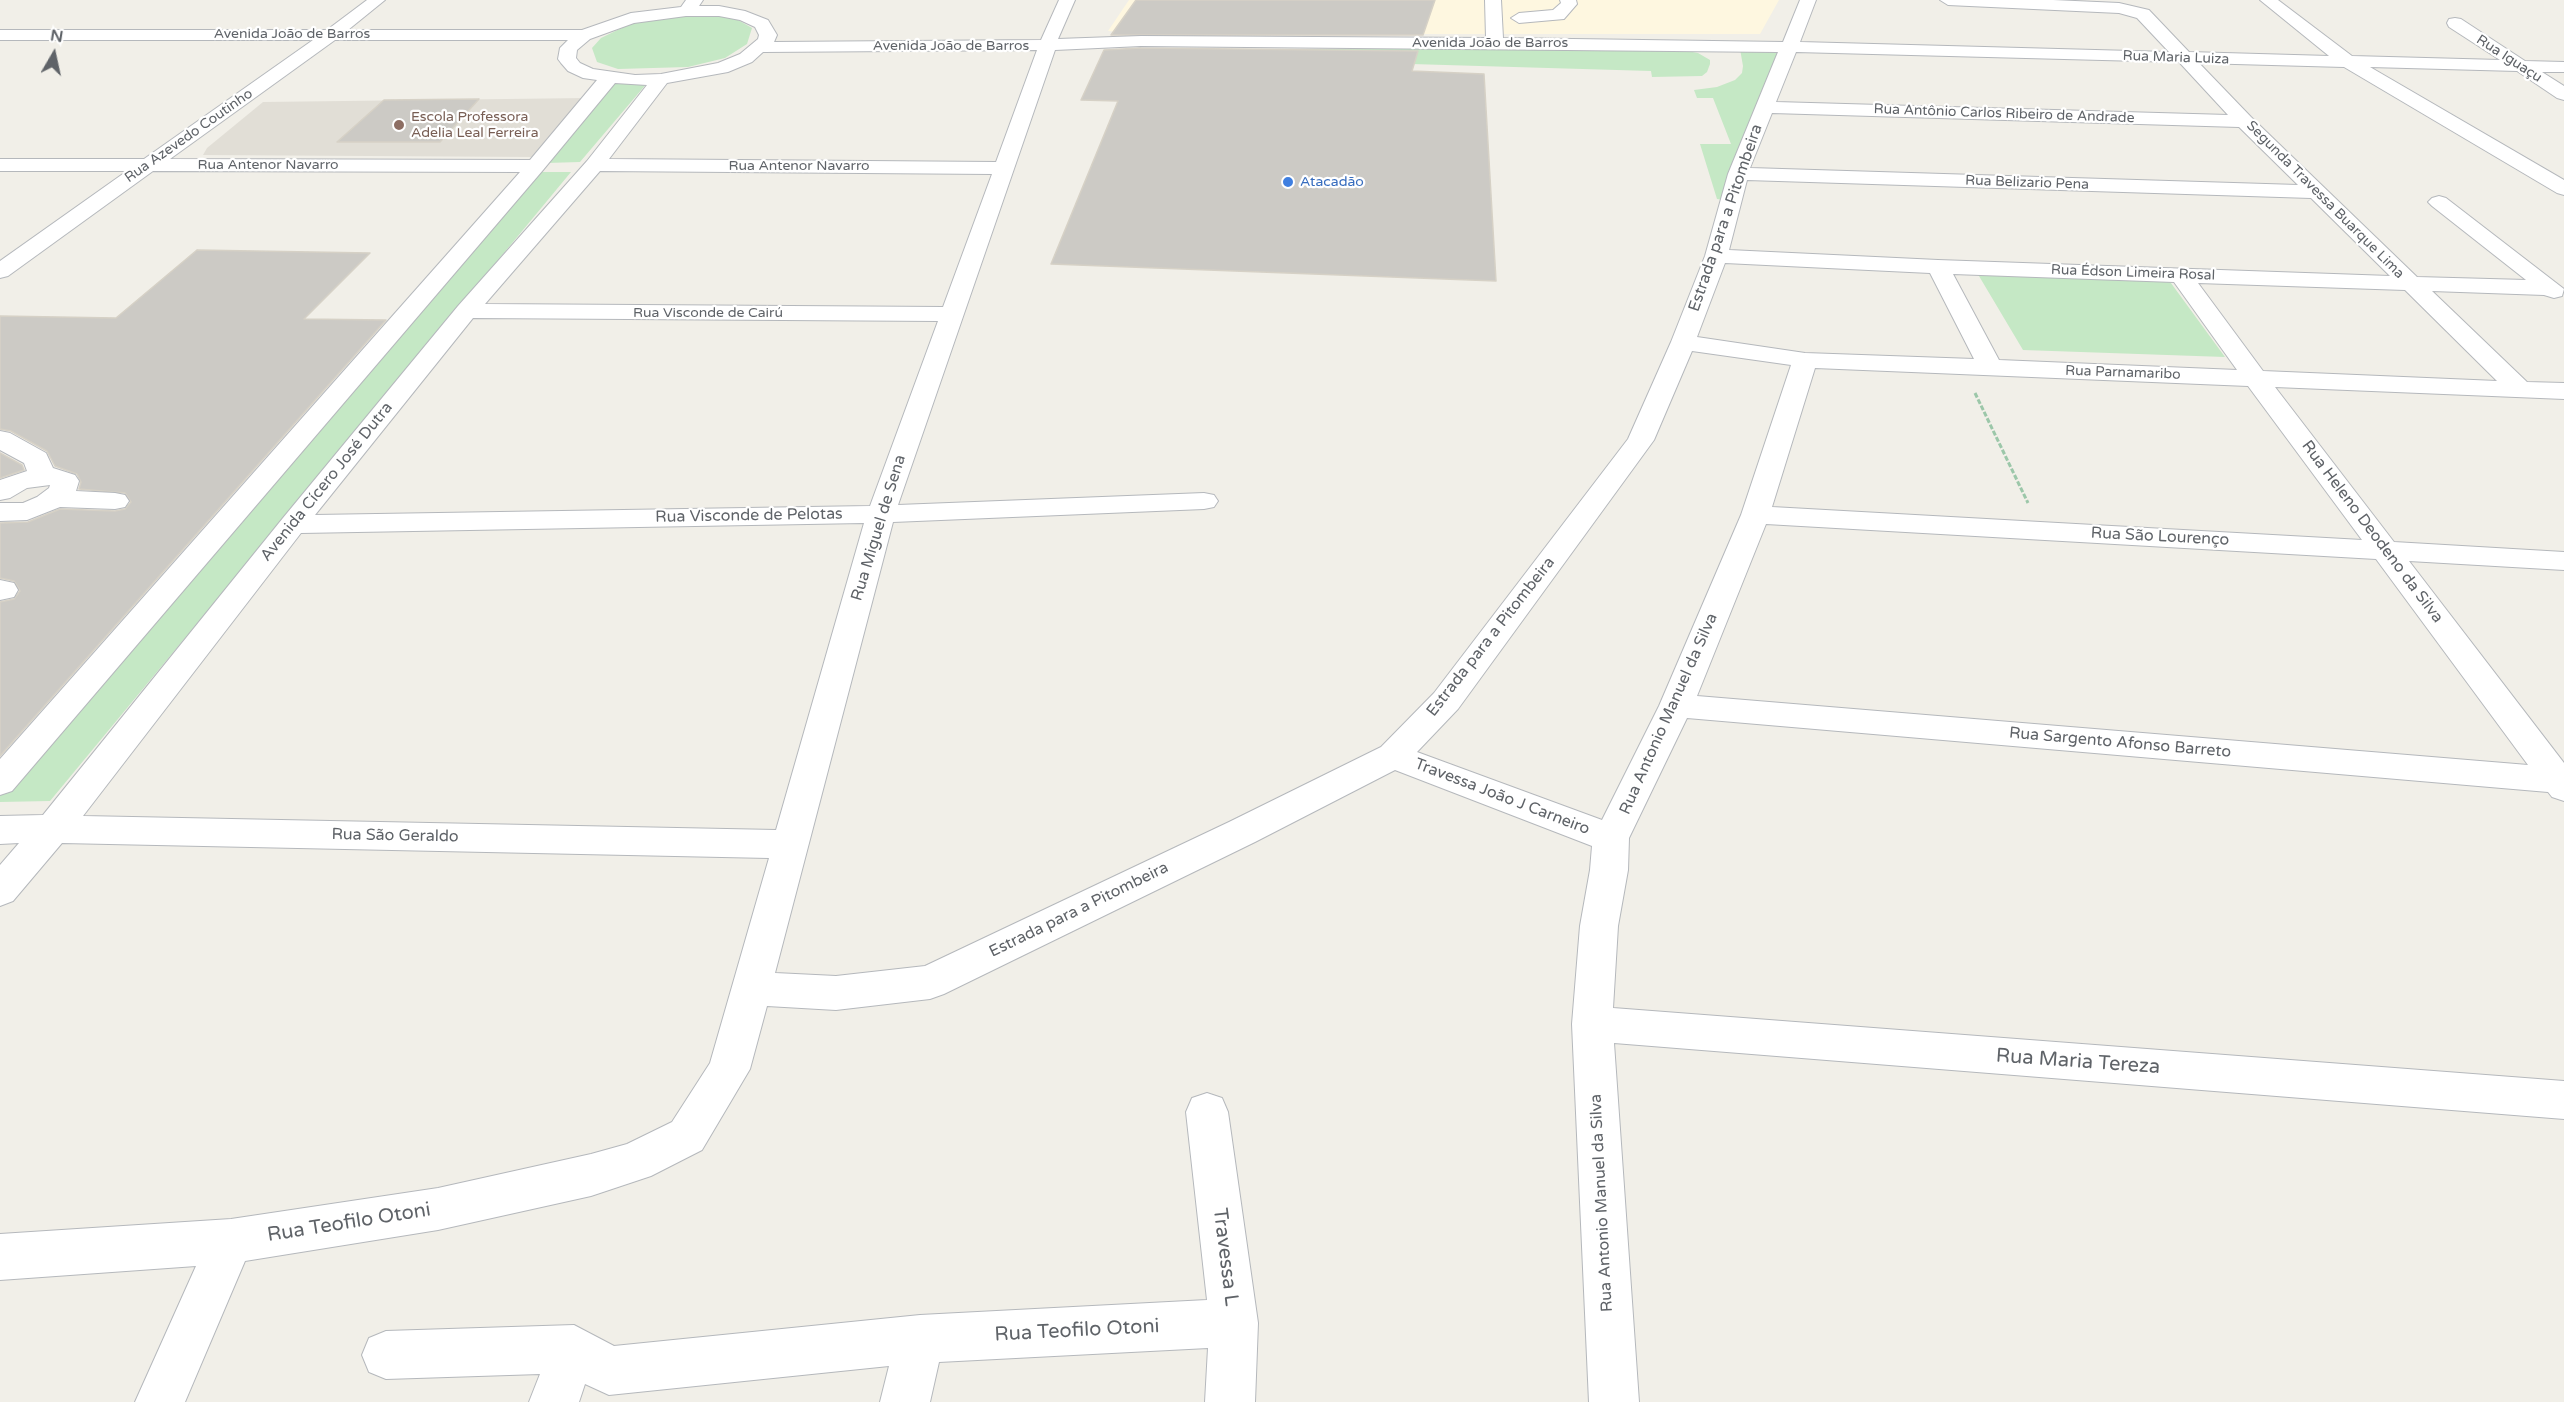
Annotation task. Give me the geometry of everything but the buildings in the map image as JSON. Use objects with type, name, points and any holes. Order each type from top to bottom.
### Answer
[{"type":"street","name":"Rua Azevedo Coutinho","points":[[0,271],[315,47],[377,0]]},
{"type":"street","name":"Rua Miguel de Sena","points":[[687,1136],[729,1069],[881,514],[1050,40],[1067,0]]},
{"type":"street","points":[[1493,0],[1492,20],[1495,43]]},
{"type":"street","points":[[1518,44],[1521,0]]},
{"type":"street","points":[[1520,18],[1558,15],[1569,4],[1568,0]]},
{"type":"street","points":[[1788,47],[1808,0]]},
{"type":"street","name":"Segunda Travessa Buarque Lima","points":[[1948,0],[2133,10],[2143,14],[2182,58],[2244,121],[2520,389]]},
{"type":"street","points":[[2268,0],[2350,63],[2564,189]]},
{"type":"street","points":[[691,5],[724,6],[762,24],[765,41],[746,58],[722,68],[661,79],[609,78],[574,68],[567,59],[569,48],[584,35],[631,18],[691,5]]},
{"type":"street","name":"Rua Iguaçu","points":[[2455,23],[2564,94]]},
{"type":"street","name":"Avenida João de Barros","points":[[0,35],[584,35]]},
{"type":"street","name":"Avenida João de Barros","points":[[765,41],[1050,40],[1788,47]]},
{"type":"street","name":"Rua Maria Luiza","points":[[1788,47],[2564,67]]},
{"type":"street","name":"Estrada para a Pitombeira","points":[[752,988],[836,993],[930,982],[1242,832],[1393,756],[1446,701],[1641,440],[1683,342],[1716,256],[1738,174],[1788,47]]},
{"type":"street","name":"Avenida João de Barros","points":[[0,49],[569,48]]},
{"type":"street","name":"Avenida Cícero José Dutra","points":[[0,891],[53,829],[293,524],[466,311],[489,253],[536,166],[609,78]]},
{"type":"street","name":"Avenida Cícero José Dutra","points":[[0,782],[489,253],[594,165],[661,79]]},
{"type":"street","name":"Rua Antônio Carlos Ribeiro de Andrade","points":[[1764,107],[2244,121]]},
{"type":"street","name":"Rua Antenor Navarro","points":[[0,165],[536,166]]},
{"type":"street","name":"Rua Antenor Navarro","points":[[594,165],[1004,168]]},
{"type":"street","name":"Rua Belizario Pena","points":[[1738,174],[2316,192]]},
{"type":"street","points":[[2439,202],[2557,294]]},
{"type":"street","name":"Rua Édson Limeira Rosal","points":[[1716,256],[1938,267],[2410,284],[2557,294]]},
{"type":"street","points":[[1938,267],[1990,367]]},
{"type":"street","name":"Rua Heleno Deodeno da Silva","points":[[2181,275],[2255,378],[2562,783]]},
{"type":"street","name":"Rua Visconde de Cairú","points":[[466,311],[951,314]]},
{"type":"street","name":"Rua Parnamaribo","points":[[1683,342],[1805,360],[2564,391]]},
{"type":"street","name":"Rua Antonio Manuel da Silva","points":[[1614,1402],[1592,1024],[1599,926],[1609,870],[1611,838],[1676,706],[1755,515],[1805,360]]},
{"type":"street","points":[[0,422],[20,423],[0,439],[36,459],[49,487]]},
{"type":"street","points":[[49,487],[115,501]]},
{"type":"street","points":[[3,516],[37,508],[49,487]]},
{"type":"street","name":"Rua Visconde de Pelotas","points":[[293,524],[881,514],[1204,501]]},
{"type":"street","name":"Rua São Lourenço","points":[[1755,515],[2564,561]]},
{"type":"street","name":"Rua Sargento Afonso Barreto","points":[[1676,706],[2562,783]]},
{"type":"street","name":"Travessa João J Carneiro","points":[[1393,756],[1611,838]]},
{"type":"street","name":"Rua São Geraldo","points":[[0,830],[53,829],[789,844]]},
{"type":"street","name":"Rua Maria Tereza","points":[[1592,1024],[2564,1100]]},
{"type":"street","name":"Travessa L","points":[[1207,1112],[1234,1323],[1230,1402]]},
{"type":"street","name":"Rua Teofilo Otoni","points":[[0,1257],[231,1241],[438,1209],[580,1177],[635,1162],[687,1136]]},
{"type":"street","points":[[160,1402],[231,1241]]},
{"type":"street","name":"Rua Teofilo Otoni","points":[[574,1349],[609,1371],[920,1339],[1234,1323]]},
{"type":"street","points":[[905,1402],[920,1339]]},
{"type":"street","points":[[386,1355],[574,1349],[554,1402]]},
{"type":"path","points":[[1962,366],[2041,531]]},
{"type":"shaded area","points":[[1129,0],[1779,0],[1760,34],[1138,34],[1108,31]]},
{"type":"shaded area","name":"Escola Professora Adelia Leal Ferreira","points":[[587,98],[534,157],[203,155],[207,148],[263,102]]},
{"type":"green space","points":[[676,15],[719,15],[738,20],[752,28],[747,44],[725,58],[688,67],[618,69],[597,62],[592,48],[601,38],[632,23]]},
{"type":"green space","points":[[1130,49],[1677,49],[1698,53],[1710,60],[1710,64],[1707,72],[1702,76],[1652,77],[1651,71],[1137,56],[1120,52]]},
{"type":"green space","points":[[1740,49],[1771,49],[1778,52],[1725,200],[1717,199],[1700,144],[1731,144],[1713,98],[1697,98],[1694,90],[1717,87],[1735,80],[1742,73]]},
{"type":"green space","points":[[616,82],[648,82],[580,162],[546,163]]},
{"type":"green space","points":[[541,172],[571,172],[50,801],[0,802],[0,796]]},
{"type":"green space","points":[[1976,271],[2168,279],[2225,357],[2023,350]]},
{"type":"place","name":"Escola Professora Adelia Leal Ferreira","points":[[399,125]]},
{"type":"place","name":"Atacadão","points":[[1288,182]]}]
